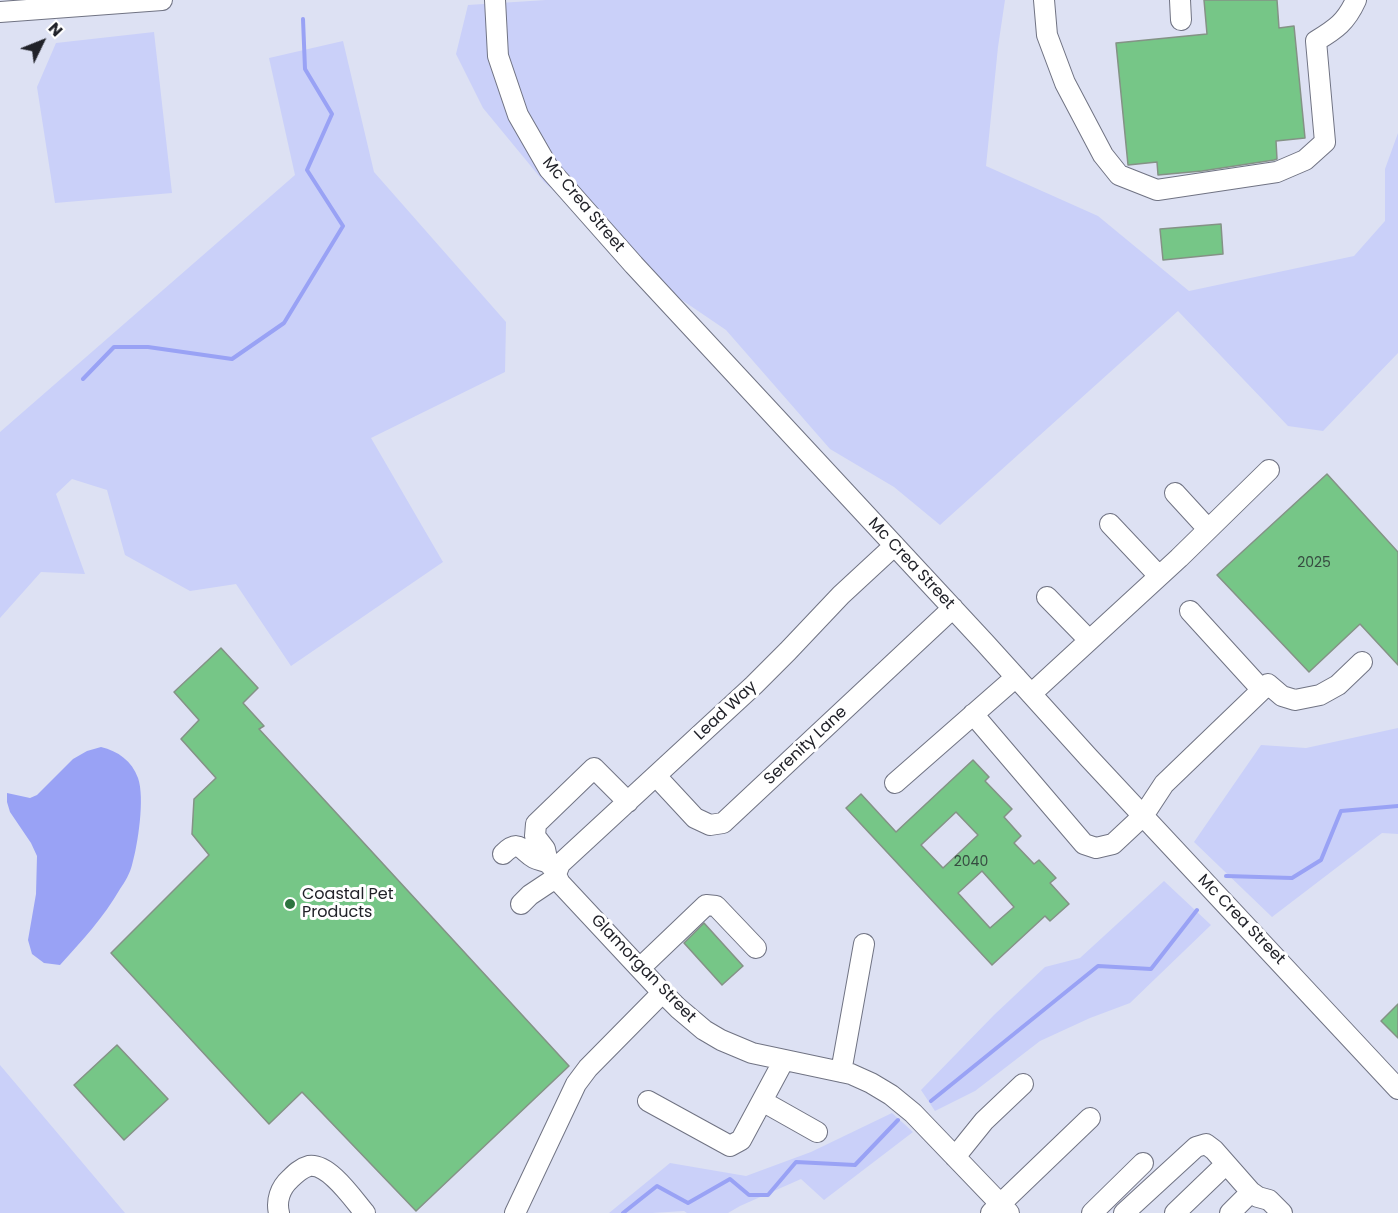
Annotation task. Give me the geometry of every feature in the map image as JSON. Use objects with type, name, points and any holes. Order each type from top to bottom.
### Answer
[{"type":"street","points":[[0,12],[162,0]]},
{"type":"street","name":"Mc Crea Street","points":[[495,0],[498,56],[501,66],[518,115],[549,169],[634,265],[1398,1089]]},
{"type":"street","points":[[1044,0],[1047,35],[1065,83],[1103,155],[1119,175],[1157,190],[1277,172],[1305,160],[1325,142],[1316,41],[1337,28],[1350,13],[1356,0]]},
{"type":"street","points":[[1180,0],[1181,20]]},
{"type":"street","points":[[1031,694],[1269,470]]},
{"type":"street","points":[[1175,493],[1208,529]]},
{"type":"street","points":[[1110,524],[1159,576]]},
{"type":"street","name":"Lead Way","points":[[521,904],[560,864],[754,685],[841,595],[894,546]]},
{"type":"street","points":[[1047,597],[1089,640]]},
{"type":"street","name":"Serenity Lane","points":[[656,776],[695,818],[710,825],[723,823],[953,608]]},
{"type":"street","points":[[1190,611],[1262,690]]},
{"type":"street","points":[[973,714],[1084,844],[1096,848],[1113,844],[1143,816],[1164,784],[1268,684],[1282,696],[1295,700],[1320,695],[1338,685],[1362,662]]},
{"type":"street","points":[[895,783],[1016,677]]},
{"type":"street","points":[[554,871],[546,849],[535,836],[536,824],[594,768],[628,802]]},
{"type":"street","points":[[502,854],[510,848],[519,847],[554,871]]},
{"type":"street","name":"Glamorgan Street","points":[[554,871],[560,883],[693,1022],[720,1040],[752,1053],[841,1072],[871,1083],[891,1095],[913,1113],[955,1157],[1000,1210]]},
{"type":"street","points":[[640,968],[706,905],[716,906],[756,948]]},
{"type":"street","points":[[841,1072],[864,944]]},
{"type":"street","points":[[515,1213],[576,1084],[588,1068],[663,992]]},
{"type":"street","points":[[648,1101],[730,1146],[741,1140],[784,1060]]},
{"type":"street","points":[[955,1157],[984,1121],[1023,1084]]},
{"type":"street","points":[[762,1101],[817,1132]]},
{"type":"street","points":[[1000,1210],[1090,1118]]},
{"type":"street","points":[[1124,1213],[1196,1147],[1206,1144],[1251,1192],[1269,1200],[1282,1213]]},
{"type":"street","points":[[1092,1213],[1143,1163]]},
{"type":"street","points":[[1175,1213],[1226,1164]]},
{"type":"street","points":[[279,1213],[277,1204],[283,1185],[298,1171],[313,1166],[329,1172],[365,1213]]},
{"type":"street","points":[[1230,1213],[1251,1192]]},
{"type":"shaded area","points":[[546,0],[1005,0],[986,166],[1098,216],[1189,291],[1354,256],[1385,221],[1385,169],[1398,133],[1398,353],[1323,431],[1288,426],[1178,311],[940,525],[894,487],[830,449],[726,330],[654,281],[544,182],[483,108],[456,54],[468,5]]},
{"type":"shaded area","points":[[154,32],[172,193],[55,203],[37,87],[56,43]]},
{"type":"shaded area","points":[[343,41],[374,172],[506,322],[505,372],[371,438],[443,562],[291,666],[236,584],[190,591],[125,555],[107,490],[72,479],[56,494],[85,574],[41,572],[0,618],[0,432],[295,175],[269,58]]},
{"type":"shaded area","points":[[1398,728],[1398,834],[1382,833],[1272,917],[1194,842],[1261,745],[1306,748]]},
{"type":"shaded area","points":[[1164,881],[1211,925],[1130,1003],[1040,1041],[975,1091],[935,1111],[921,1090],[994,1015],[1045,967],[1080,958]]},
{"type":"shaded area","points":[[0,1065],[125,1213],[0,1213]]},
{"type":"shaded area","points":[[892,1113],[913,1132],[824,1200],[801,1179],[728,1213],[687,1213],[684,1211],[609,1213],[670,1163],[746,1176],[811,1152]]},
{"type":"water","points":[[101,747],[124,758],[138,778],[141,809],[132,865],[107,909],[60,965],[44,963],[32,954],[28,940],[36,894],[37,856],[10,812],[7,793],[30,798],[37,795],[73,759],[87,751]]},
{"type":"building","points":[[1204,0],[1277,0],[1279,28],[1294,26],[1305,138],[1276,141],[1277,159],[1274,160],[1202,171],[1158,175],[1157,162],[1128,165],[1116,43],[1207,34]]},
{"type":"building","points":[[1221,224],[1223,254],[1163,260],[1160,229]]},
{"type":"building","points":[[1327,474],[1398,552],[1398,665],[1360,624],[1309,672],[1217,575]]},
{"type":"building","name":"Coastal Pet Products","points":[[221,648],[258,688],[243,703],[264,726],[259,729],[569,1066],[416,1211],[302,1092],[269,1124],[111,953],[209,855],[192,834],[194,799],[216,778],[181,739],[199,720],[174,692]]},
{"type":"building","points":[[973,760],[989,777],[985,781],[1012,809],[1004,817],[1021,836],[1014,843],[1034,864],[1039,860],[1056,878],[1050,883],[1069,904],[1050,921],[1045,916],[992,965],[846,808],[861,794],[896,832]],"holes":[[[956,812],[978,835],[943,868],[921,845]],[[982,871],[1014,907],[990,928],[958,893]]]},
{"type":"building","points":[[704,923],[743,966],[722,985],[684,943]]},
{"type":"building","points":[[1398,1004],[1398,1038],[1381,1021]]},
{"type":"building","points":[[117,1045],[168,1099],[124,1140],[74,1085]]},
{"type":"waterway","points":[[83,379],[114,347],[148,347],[232,359],[284,323],[343,226],[307,170],[332,114],[305,69],[303,19]]},
{"type":"waterway","points":[[1226,876],[1292,878],[1321,860],[1341,811],[1398,806]]},
{"type":"waterway","points":[[931,1101],[1098,966],[1151,969],[1197,910]]},
{"type":"waterway","points":[[623,1213],[657,1186],[688,1203],[730,1179],[749,1195],[768,1195],[796,1162],[855,1165],[898,1120]]},
{"type":"place","name":"Coastal Pet Products","points":[[290,904]]}]
